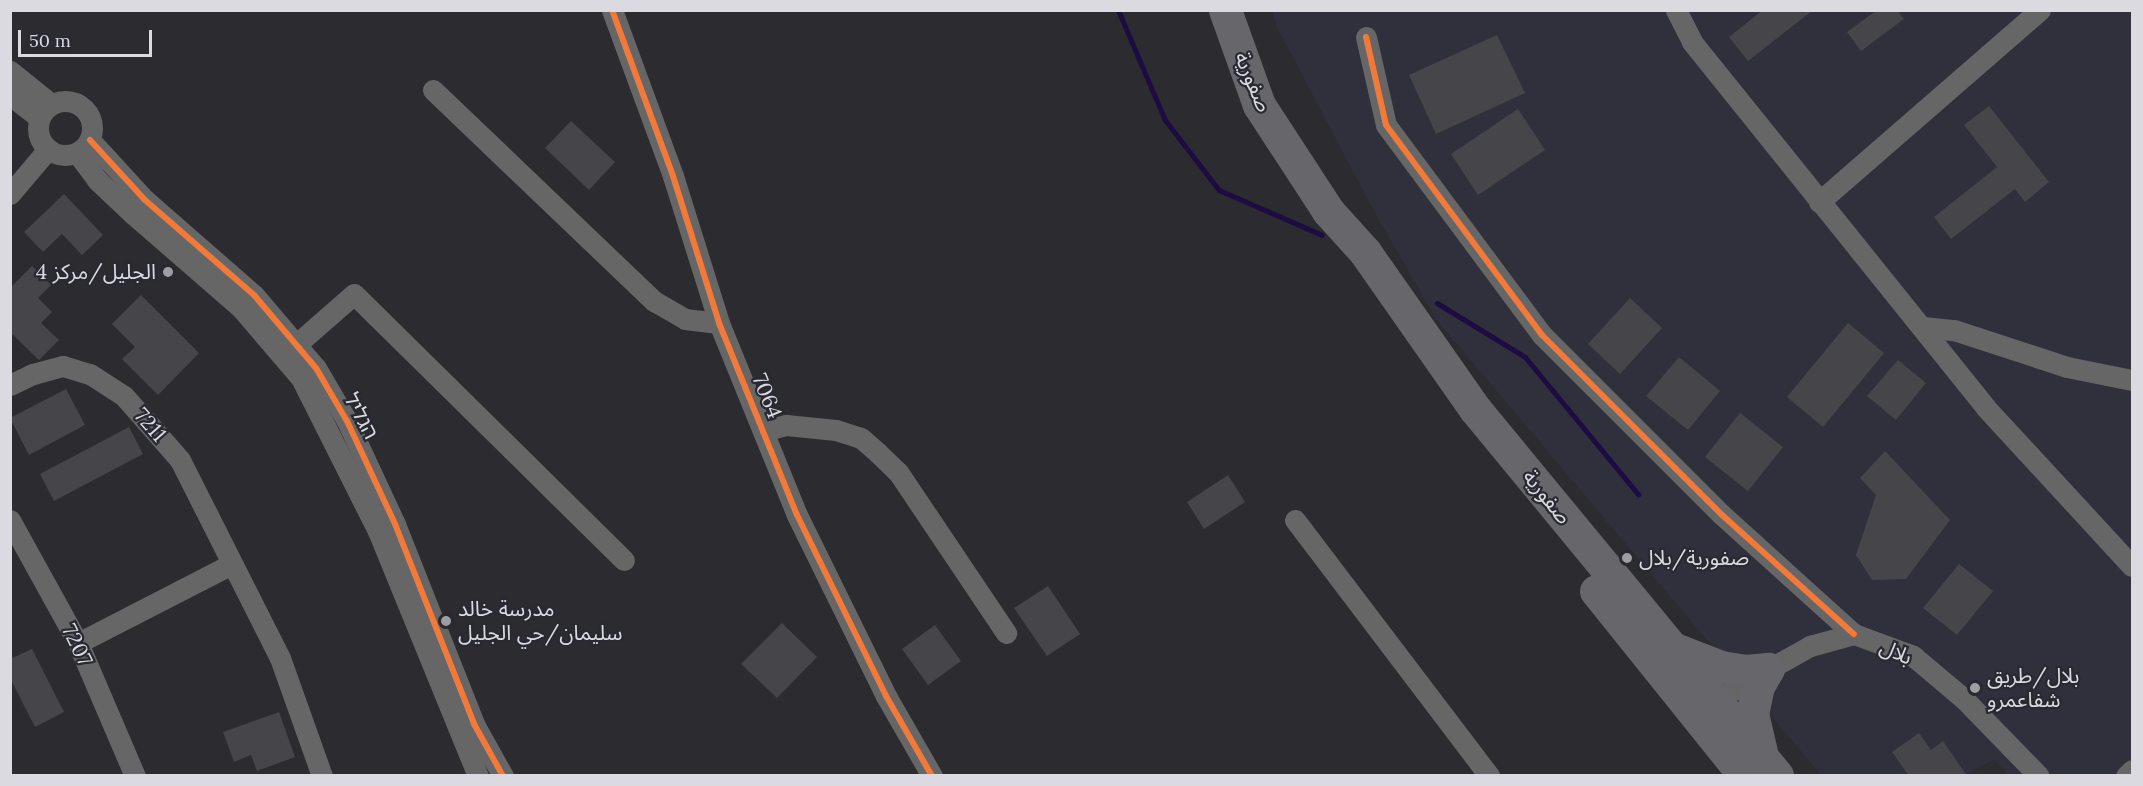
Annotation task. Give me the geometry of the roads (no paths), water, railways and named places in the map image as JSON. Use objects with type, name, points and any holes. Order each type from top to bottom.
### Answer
[{"type":"main road","name":"صفورية","points":[[1225,10],[1258,105],[1328,211],[1365,252],[1475,410],[1670,646],[1706,709]]},
{"type":"main road","name":"صفورية","points":[[1328,211],[1346,255],[1461,421],[1706,709],[1762,770]]},
{"type":"main road","points":[[1670,646],[1721,667],[1745,671],[1768,669]]},
{"type":"main road","points":[[1762,770],[1752,714],[1758,686],[1768,669]]},
{"type":"street","name":"7064","points":[[612,10],[673,176],[719,323],[797,515],[870,664],[932,776]]},
{"type":"street","points":[[1676,10],[1692,42],[1986,408],[2133,566]]},
{"type":"street","points":[[1819,202],[2040,10]]},
{"type":"street","points":[[1366,37],[1386,125],[1542,335],[1721,514],[1854,634]]},
{"type":"street","points":[[10,71],[45,111]]},
{"type":"street","points":[[433,90],[654,301],[685,320],[719,323]]},
{"type":"street","points":[[10,95],[45,111]]},
{"type":"street","points":[[62,100],[83,106],[93,125],[83,146],[57,154],[48,149],[38,131],[45,111],[62,100]]},
{"type":"street","name":"הגליל","points":[[83,146],[111,168],[254,295],[298,343],[316,368],[356,441],[395,524],[474,724],[503,776]]},
{"type":"street","name":"הגליל","points":[[83,146],[98,180],[133,214],[241,308],[301,378],[330,429],[378,531],[478,776]]},
{"type":"street","points":[[10,194],[48,149]]},
{"type":"street","points":[[298,343],[354,294],[624,560]]},
{"type":"street","points":[[1923,327],[1954,330],[2067,368],[2133,380]]},
{"type":"street","name":"7211","points":[[10,385],[33,374],[63,366],[90,374],[124,396],[180,460],[280,658],[322,776]]},
{"type":"street","name":"7064","points":[[763,431],[786,426],[836,430],[861,438],[898,472],[1006,633]]},
{"type":"street","name":"7207","points":[[10,520],[78,644],[135,776]]},
{"type":"street","points":[[1295,520],[1489,776]]},
{"type":"street","points":[[78,644],[232,564]]},
{"type":"street","name":"بلال","points":[[1706,709],[1768,669],[1810,646],[1854,634],[1913,656],[1964,699],[2039,776]]},
{"type":"street","points":[[2126,776],[2133,770]]},
{"type":"waterway","points":[[1118,10],[1165,120],[1219,190],[1322,235]]},
{"type":"waterway","points":[[1437,303],[1525,357],[1638,494]]},
{"type":"place","name":"الجليل/مركز 4","points":[[168,272]]},
{"type":"place","name":"صفورية/بلال","points":[[1627,558]]},
{"type":"place","name":"مدرسة خالد سليمان/حي الجليل","points":[[446,621]]},
{"type":"place","name":"بلال/طريق شفاعمرو","points":[[1975,688]]}]
